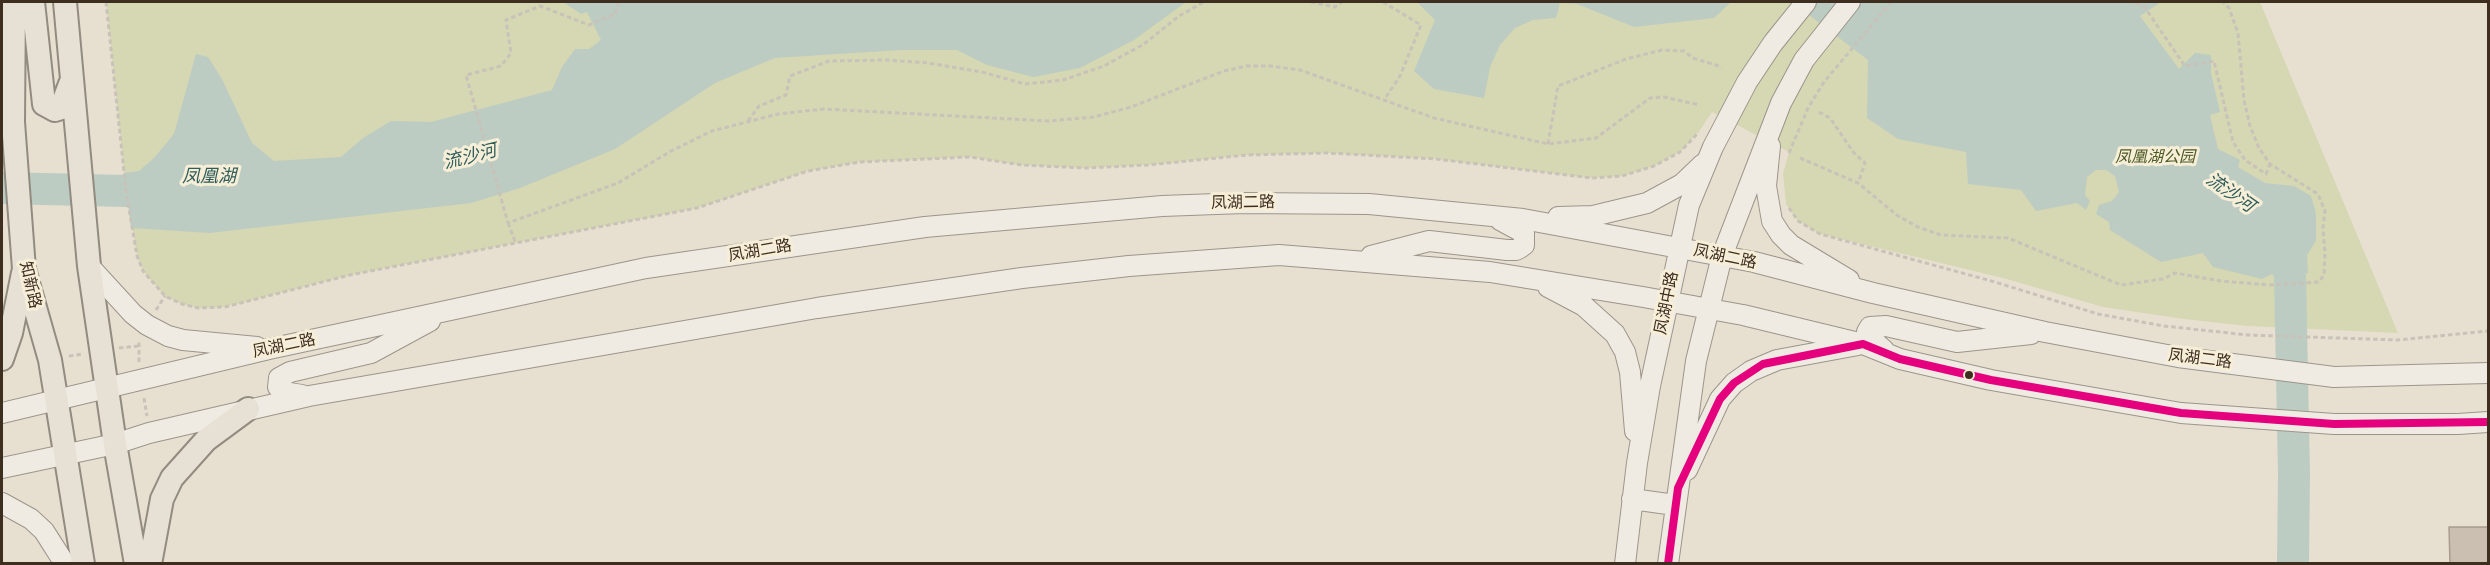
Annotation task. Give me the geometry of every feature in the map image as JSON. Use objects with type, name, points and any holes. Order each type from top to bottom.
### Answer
[{"type":"main road","name":"知新路","points":[[14,2],[13,122],[24,269],[50,360],[83,564]]},
{"type":"main road","points":[[33,2],[44,104],[55,110],[61,108],[71,80]]},
{"type":"main road","points":[[65,2],[89,266],[115,444],[136,564]]},
{"type":"main road","points":[[2,359],[11,333],[24,269]]},
{"type":"main road","points":[[150,564],[159,511],[165,490],[172,478],[206,440],[248,410]]},
{"type":"street","name":"凤湖中路","points":[[1625,564],[1637,463],[1678,247],[1689,205],[1727,120],[1747,82],[1773,43],[1806,2]]},
{"type":"street","points":[[1668,564],[1696,361],[1722,256],[1773,123],[1804,60],[1850,2]]},
{"type":"street","points":[[1523,219],[1593,216],[1647,203],[1682,184],[1696,172],[1708,159],[1727,120]]},
{"type":"street","points":[[1773,123],[1766,186],[1772,221],[1791,245],[1873,293]]},
{"type":"street","name":"凤湖二路","points":[[2,413],[269,349],[646,268],[843,237],[936,226],[1162,206],[1244,203],[1369,204],[1523,219],[1722,256],[2046,333],[2178,357],[2334,377],[2488,373]]},
{"type":"street","points":[[1354,261],[1429,241],[1507,250],[1516,250],[1524,244],[1524,233],[1490,215]]},
{"type":"street","points":[[2,468],[115,444],[149,433],[309,396],[817,308],[1022,278],[1150,264],[1279,255],[1448,268],[1529,278],[1743,315],[1863,344],[1900,359],[1991,380],[2181,413],[2334,424],[2488,422]]},
{"type":"street","points":[[89,266],[133,314],[147,325],[168,336],[183,340],[212,341],[269,349]]},
{"type":"street","points":[[1529,278],[1584,306],[1615,334],[1625,352],[1630,372],[1637,463]]},
{"type":"street","points":[[309,396],[283,392],[278,387],[279,378],[290,372],[371,353],[448,312]]},
{"type":"street","points":[[1900,359],[1876,345],[1867,332],[1870,327],[1886,326],[1957,342],[2046,333]]},
{"type":"street","points":[[1677,496],[1720,399],[1734,383],[1751,371],[1777,360],[1863,344]]},
{"type":"street","points":[[1632,499],[1677,496]]},
{"type":"street","points":[[2,503],[31,519],[45,531],[65,564]]},
{"type":"path","points":[[106,2],[126,191],[136,256],[154,285],[165,296],[198,308],[225,307],[351,275],[697,208],[808,171],[860,162],[970,158],[1022,165],[1086,168],[1148,165],[1247,155],[1328,153],[1436,159],[1591,178],[1622,176],[1654,166],[1680,152],[1700,130]]},
{"type":"path","points":[[516,244],[503,210],[466,75],[501,66],[511,53],[506,20],[540,6],[589,26],[615,14],[619,2]]},
{"type":"path","points":[[748,121],[759,106],[786,95],[790,76],[829,61],[884,60],[928,63],[982,72],[1025,84],[1063,80],[1104,66],[1144,44],[1179,16],[1204,2]]},
{"type":"path","points":[[1311,2],[1335,8],[1342,2]]},
{"type":"path","points":[[1383,2],[1421,25],[1400,76],[1384,100]]},
{"type":"path","points":[[1786,163],[1808,108],[1832,70],[1891,2]]},
{"type":"path","points":[[2129,2],[2143,5],[2185,66],[2214,61],[2233,142],[2245,160],[2266,174],[2270,164]]},
{"type":"path","points":[[1800,158],[1858,183],[1898,216],[1918,227],[1941,235],[2008,238],[2121,285],[2163,279],[2175,273],[2221,281],[2270,285],[2319,282],[2324,275],[2325,211],[2318,194],[2270,164],[2259,148],[2250,126],[2244,100],[2238,33],[2229,8],[2223,2]]},
{"type":"path","points":[[1548,144],[1558,86],[1626,59],[1662,50],[1684,51],[1693,58],[1722,67]]},
{"type":"path","points":[[508,223],[618,183],[671,151],[711,131],[778,114],[824,109],[1028,120],[1094,117],[1131,107],[1224,71],[1270,66],[1300,70],[1460,125],[1548,144],[1596,138],[1650,98],[1664,97],[1700,105]]},
{"type":"path","points":[[1819,112],[1830,118],[1854,153],[1865,163],[1858,183]]},
{"type":"path","points":[[1786,204],[1798,221],[1820,234],[1995,282],[2098,314],[2164,326],[2248,335],[2398,340],[2488,331]]},
{"type":"green space","name":"凤凰湖公园","points":[[106,2],[2260,2],[2398,333],[2247,326],[2103,307],[2003,278],[1820,234],[1798,221],[1786,204],[1783,174],[1789,152],[1712,112],[1700,130],[1680,152],[1654,166],[1622,176],[1591,178],[1436,159],[1328,153],[1247,155],[1148,165],[1086,168],[1021,165],[970,157],[860,162],[808,171],[697,208],[350,275],[225,307],[198,308],[165,296],[143,271],[137,256],[126,191]]},
{"type":"water","name":"凤凰湖","points":[[563,2],[1186,2],[1134,40],[1080,68],[1033,77],[987,65],[957,50],[901,50],[775,58],[715,83],[615,149],[520,188],[471,203],[210,233],[131,228],[124,173],[139,171],[154,158],[174,134],[196,54],[208,57],[222,79],[252,143],[274,161],[341,157],[363,138],[391,121],[431,122],[552,90],[562,67],[575,49],[589,49],[601,40],[587,12],[581,14]]},
{"type":"water","points":[[1417,2],[1731,2],[1714,18],[1634,27],[1577,4],[1560,3],[1556,18],[1533,20],[1515,28],[1500,45],[1490,67],[1484,98],[1434,89],[1414,71],[1435,20]]},
{"type":"water","points":[[1792,2],[2161,2],[2140,16],[2179,69],[2195,53],[2211,55],[2211,73],[2220,112],[2210,115],[2218,149],[2240,160],[2238,167],[2265,183],[2294,186],[2311,196],[2316,213],[2316,241],[2307,255],[2308,273],[2272,274],[2262,279],[2213,267],[2203,253],[2161,262],[2110,230],[2109,222],[2096,214],[2099,205],[2112,201],[2119,192],[2115,176],[2106,170],[2096,170],[2087,177],[2085,195],[2090,201],[2086,210],[2077,203],[2036,211],[2021,190],[1968,184],[1966,152],[1898,139],[1867,118],[1868,60]]},
{"type":"building","points":[[2449,527],[2488,527],[2488,564],[2450,564]]},
{"type":"waterway","name":"流沙河","points":[[2,188],[126,191],[168,188]]},
{"type":"waterway","name":"流沙河","points":[[2273,235],[2290,274],[2294,474],[2293,564]]},
{"type":"transit line","points":[[1668,564],[1678,488],[1720,399],[1734,383],[1763,364],[1863,344],[1900,359],[1991,380],[2181,413],[2334,424],[2488,422]]}]
